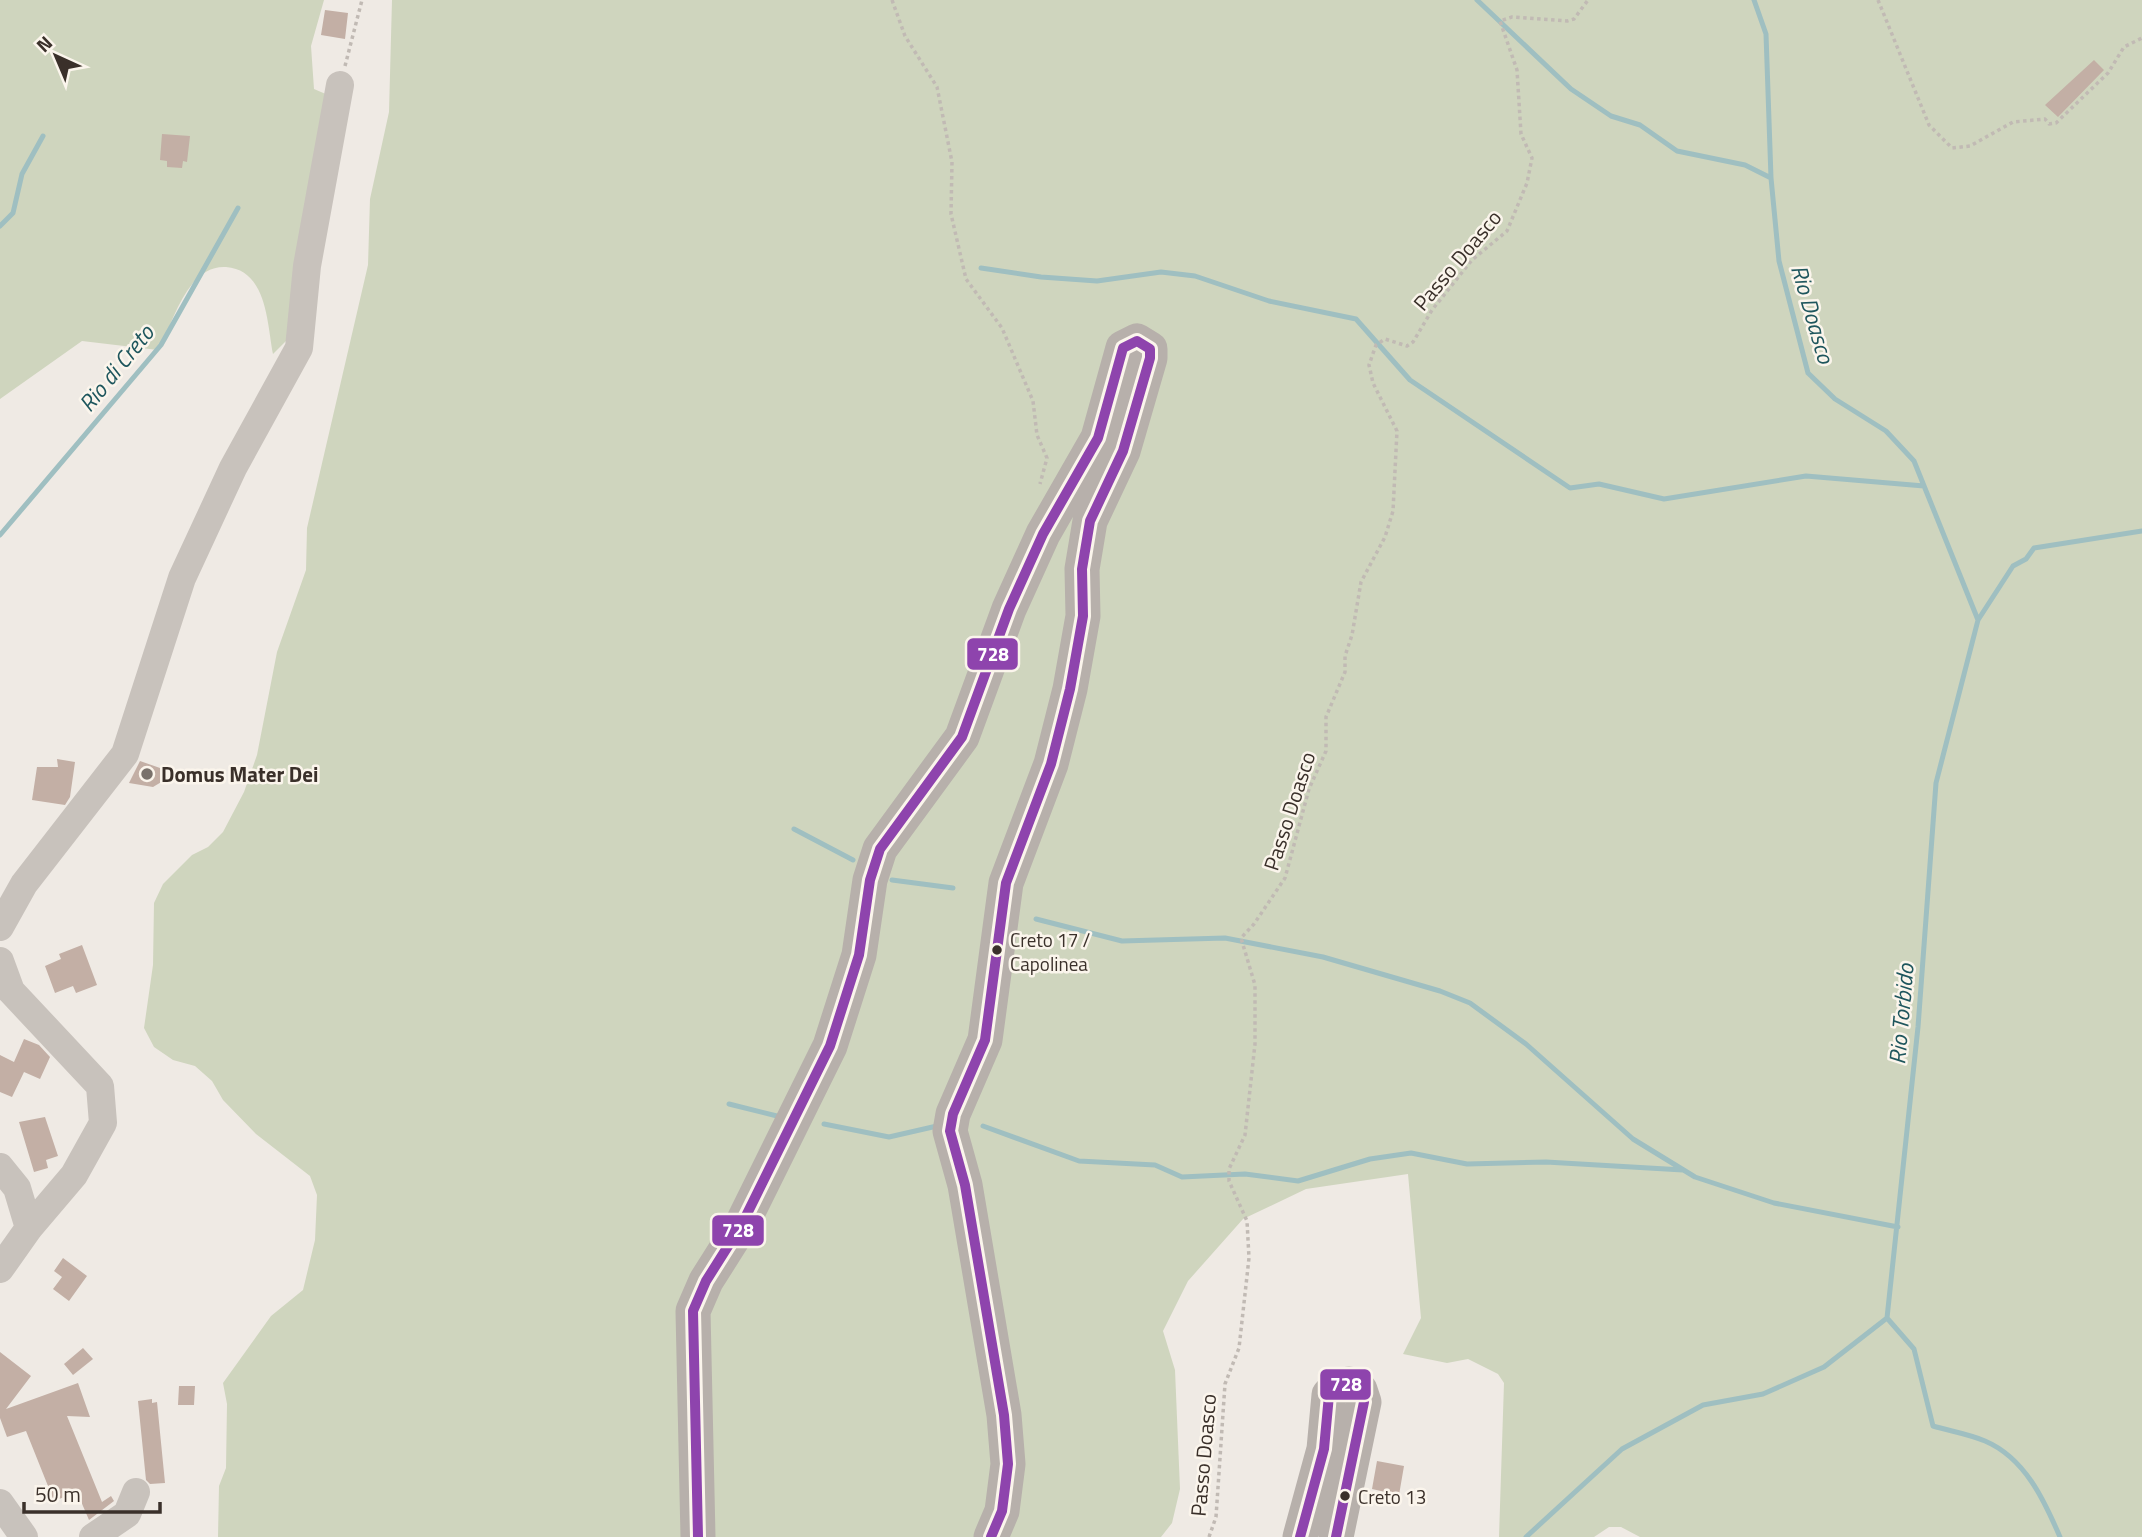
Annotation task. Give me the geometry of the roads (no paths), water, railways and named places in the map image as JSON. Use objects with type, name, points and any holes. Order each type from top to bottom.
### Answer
[{"type":"main road","points":[[698,1537],[693,1311],[706,1281],[742,1224],[830,1046],[859,956],[870,880],[880,849],[962,737],[1014,596],[1043,534],[1098,438],[1123,348],[1136,341],[1150,349],[1150,358],[1124,451],[1090,521],[1082,569],[1083,616],[1070,689],[1051,764],[1006,883],[985,1040],[953,1114],[950,1131],[965,1185],[1004,1415],[1008,1464],[1002,1511],[991,1537]]},
{"type":"main road","points":[[1300,1537],[1324,1449],[1329,1395],[1337,1386],[1349,1384],[1360,1390],[1364,1402],[1336,1537]]},
{"type":"street","points":[[0,927],[24,884],[125,754],[183,578],[233,468],[299,348],[307,266],[340,85]]},
{"type":"street","points":[[0,961],[11,991],[100,1086],[103,1122],[74,1175],[29,1228],[0,1269]]},
{"type":"street","points":[[0,1167],[17,1188],[29,1228]]},
{"type":"street","points":[[93,1537],[127,1514],[136,1492]]},
{"type":"street","points":[[1,1493],[24,1537]]},
{"type":"waterway","points":[[1477,0],[1571,89],[1611,116],[1640,125],[1677,151],[1745,165],[1771,178]]},
{"type":"waterway","name":"Rio Doasco","points":[[1754,0],[1766,34],[1771,178],[1779,261],[1808,373],[1835,399],[1886,431],[1914,461],[1978,620]]},
{"type":"waterway","points":[[0,226],[13,213],[22,174],[43,136]]},
{"type":"waterway","name":"Rio di Creto","points":[[0,535],[161,345],[238,208]]},
{"type":"waterway","points":[[981,268],[1041,277],[1097,281],[1161,272],[1195,276],[1269,301],[1356,319],[1410,380],[1570,488],[1599,484],[1664,499],[1806,476],[1924,486]]},
{"type":"waterway","name":"Rio Torbido","points":[[2060,1537],[2032,1482],[2011,1458],[1985,1441],[1933,1426],[1914,1349],[1887,1318],[1918,1027],[1936,783],[1978,620],[2013,566],[2026,559],[2034,548],[2142,531]]},
{"type":"waterway","points":[[794,829],[853,860]]},
{"type":"waterway","points":[[892,880],[953,888]]},
{"type":"waterway","points":[[1036,919],[1122,941],[1225,938],[1323,957],[1440,991],[1470,1003],[1526,1044],[1633,1139],[1695,1177],[1774,1203],[1898,1227]]},
{"type":"waterway","points":[[729,1104],[781,1117]]},
{"type":"waterway","points":[[824,1124],[889,1137],[937,1126]]},
{"type":"waterway","points":[[983,1126],[1079,1161],[1155,1165],[1182,1177],[1245,1174],[1298,1181],[1370,1159],[1411,1153],[1467,1164],[1546,1162],[1683,1170]]},
{"type":"waterway","points":[[1526,1537],[1622,1449],[1703,1405],[1763,1394],[1824,1367],[1887,1318]]},
{"type":"place","name":"Domus Mater Dei","points":[[147,774]]},
{"type":"place","name":"Creto 17 / Capolinea","points":[[997,950]]},
{"type":"place","name":"Creto 13","points":[[1345,1496]]}]
